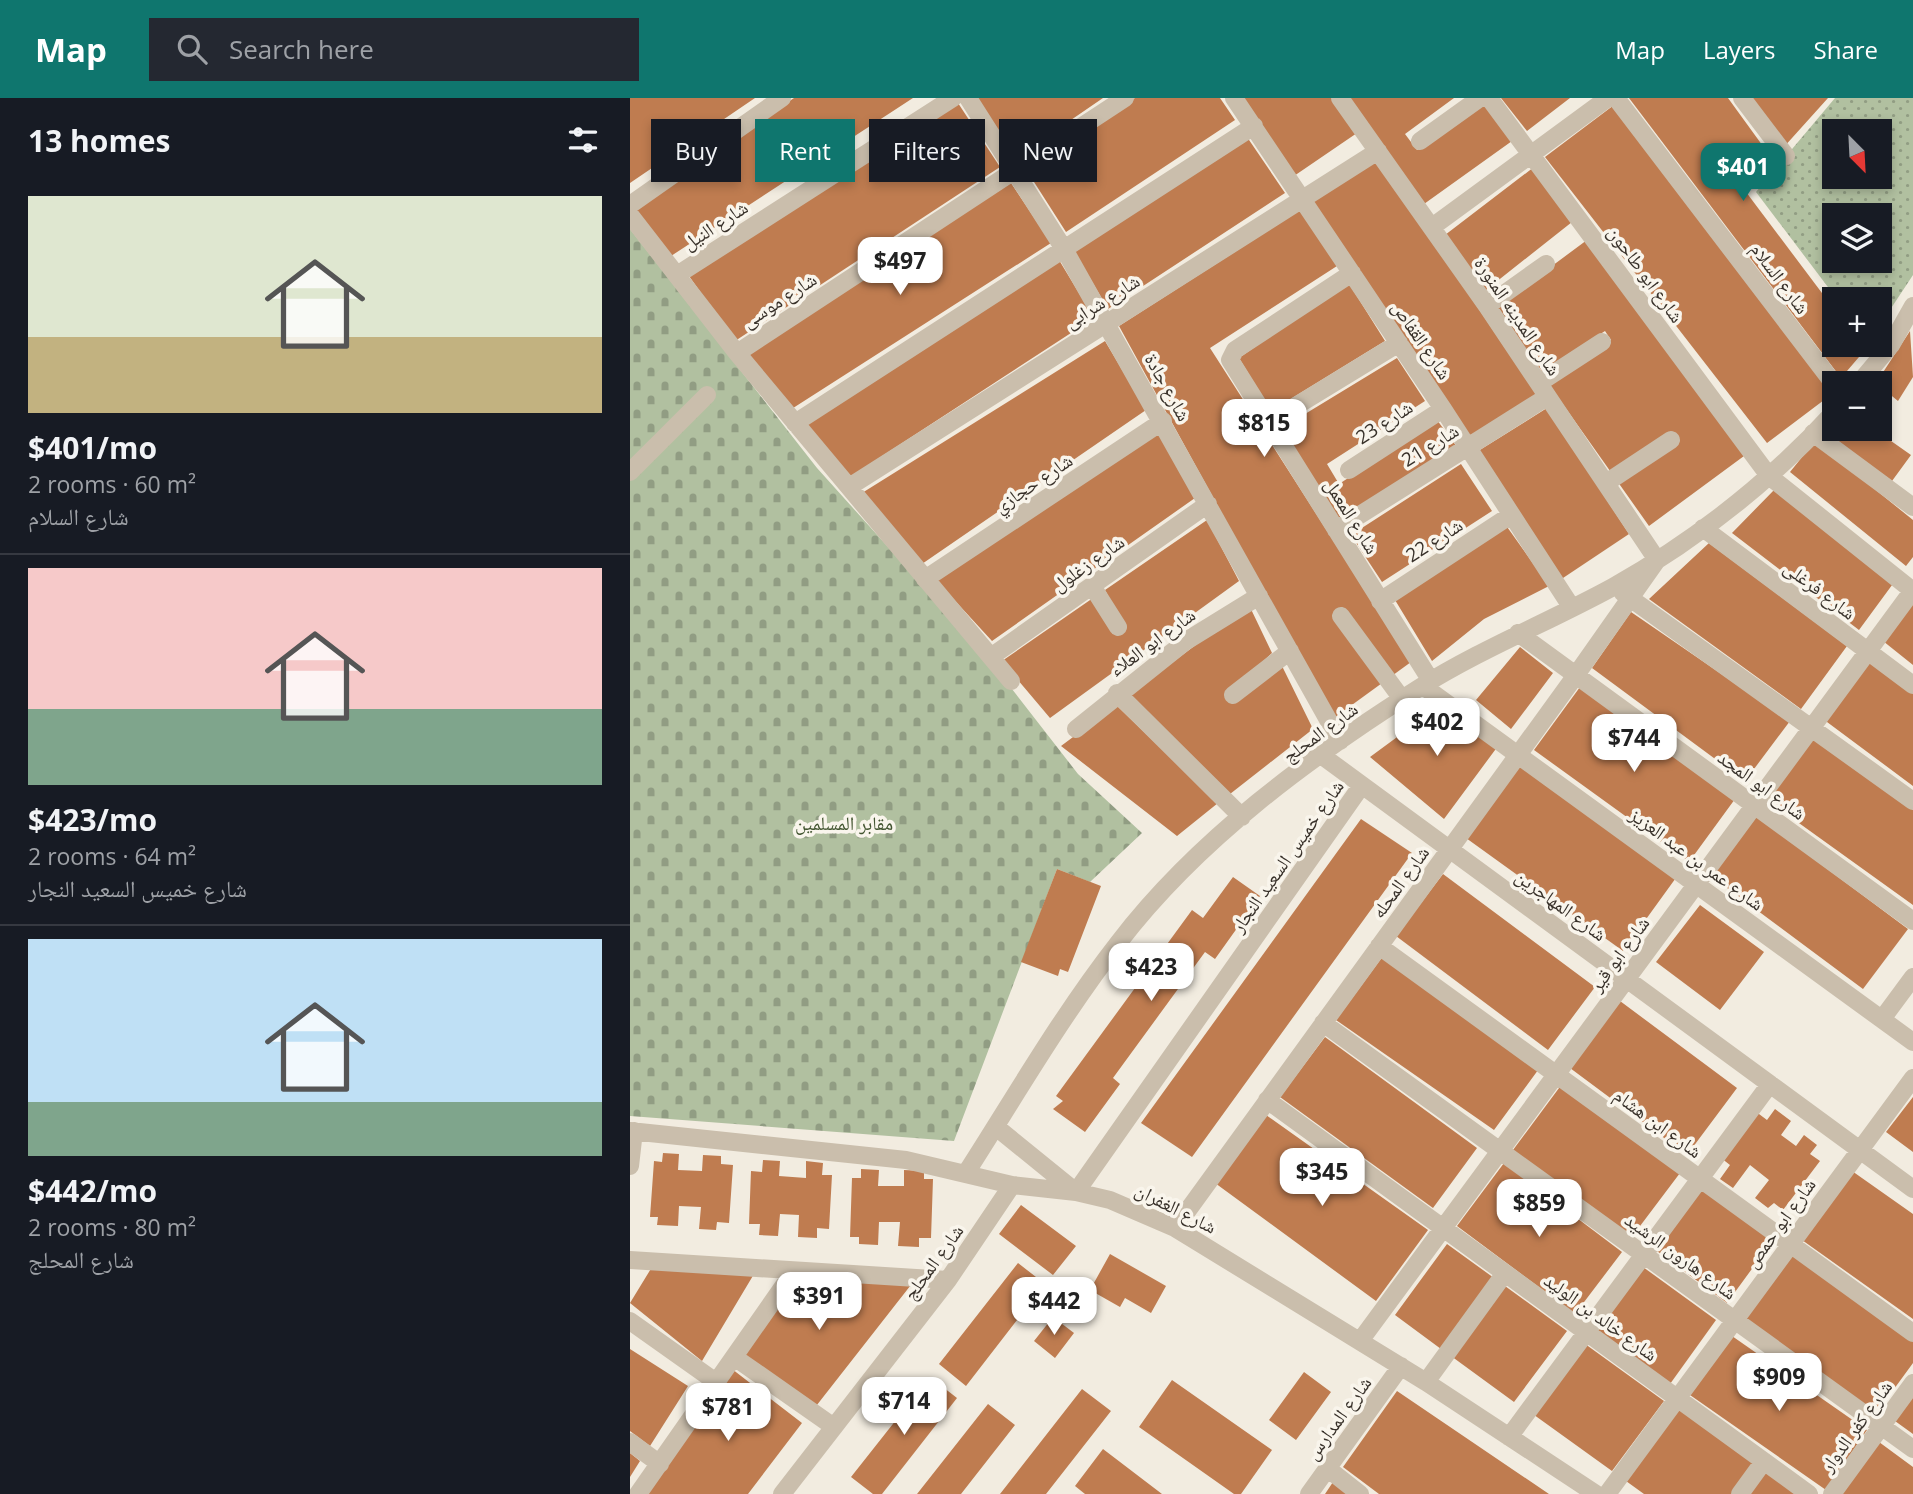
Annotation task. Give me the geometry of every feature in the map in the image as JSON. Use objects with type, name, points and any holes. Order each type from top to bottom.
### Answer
[{"type":"street","points":[[630,205],[782,98]]},
{"type":"street","name":"شارع النيل","points":[[677,275],[953,98]]},
{"type":"street","name":"شارع جادة","points":[[968,98],[999,144]]},
{"type":"street","name":"شارع موسى","points":[[1093,119],[1125,98]]},
{"type":"street","name":"شارع القفاص","points":[[1234,98],[1443,409],[1572,608]]},
{"type":"street","name":"شارع المدينه المنورة","points":[[1340,98],[1487,306],[1657,560]]},
{"type":"street","points":[[1420,141],[1480,98]]},
{"type":"street","name":"شارع ابو طاحون","points":[[1489,98],[1769,476],[1913,591]]},
{"type":"street","points":[[1432,228],[1608,98]]},
{"type":"street","name":"شارع السلام","points":[[1616,98],[1824,371]]},
{"type":"street","points":[[1742,98],[1786,156]]},
{"type":"street","points":[[795,423],[1254,126]]},
{"type":"street","name":"شارع شرابى","points":[[849,487],[1378,151]]},
{"type":"street","name":"شارع موسى","points":[[737,353],[999,181]]},
{"type":"street","name":"شارع جادة","points":[[1023,182],[1163,421],[1340,741]]},
{"type":"street","points":[[630,215],[737,353],[1011,681]]},
{"type":"street","points":[[1487,306],[1546,264]]},
{"type":"street","name":"شارع المعمل","points":[[1352,273],[1231,354],[1232,366],[1380,601],[1427,683]]},
{"type":"street","points":[[1869,371],[1891,345],[1913,306]]},
{"type":"street","name":"شارع 21","points":[[1336,530],[1467,447],[1602,342]]},
{"type":"street","points":[[1268,423],[1399,343]]},
{"type":"street","points":[[630,472],[706,395]]},
{"type":"street","name":"شارع 23","points":[[1349,470],[1443,409]]},
{"type":"street","name":"شارع حجازي","points":[[925,579],[1163,421]]},
{"type":"street","name":"شارع المحلج","points":[[966,1173],[1070,1010],[1120,940],[1178,876],[1242,817],[1340,741],[1427,683],[1518,633],[1612,587],[1657,560],[1769,476],[1822,424]]},
{"type":"street","points":[[1813,433],[1913,506]]},
{"type":"street","points":[[1606,483],[1671,440]]},
{"type":"street","name":"شارع زغلول","points":[[992,656],[1208,504]]},
{"type":"street","name":"شارع 22","points":[[1380,601],[1511,515]]},
{"type":"street","name":"شارع فرغلى","points":[[1703,528],[1913,685]]},
{"type":"street","name":"شارع المحله","points":[[1175,1228],[1657,560]]},
{"type":"street","points":[[1092,586],[1118,627]]},
{"type":"street","points":[[1612,587],[1913,801]]},
{"type":"street","name":"شارع ابو قير","points":[[1360,1341],[1913,591]]},
{"type":"street","name":"شارع ابو العلاء","points":[[1076,729],[1117,693],[1186,641],[1259,596]]},
{"type":"street","points":[[1340,616],[1402,699]]},
{"type":"street","name":"شارع ابو المجد","points":[[1518,633],[1913,921]]},
{"type":"street","points":[[1233,695],[1290,651]]},
{"type":"street","name":"شارع عمر بن عبد العزيز","points":[[1427,683],[1518,755],[1913,1042]]},
{"type":"street","points":[[1117,693],[1242,817]]},
{"type":"street","name":"شارع المهاجرين","points":[[1321,755],[1913,1189]]},
{"type":"street","name":"شارع خميس السعيد النجار","points":[[1076,1192],[1362,785]]},
{"type":"street","name":"شارع ابن هشام","points":[[1379,946],[1913,1333]]},
{"type":"street","points":[[1882,1019],[1913,977]]},
{"type":"street","name":"شارع هارون الرشيد","points":[[1323,1023],[1913,1449]]},
{"type":"street","name":"شارع ابو حمص","points":[[1607,1494],[1913,1078]]},
{"type":"street","points":[[1509,1437],[1770,1084]]},
{"type":"street","name":"شارع خالد بن الوليد","points":[[1267,1100],[1810,1494]]},
{"type":"street","points":[[996,1127],[1076,1192]]},
{"type":"street","points":[[630,1166],[632,1131]]},
{"type":"street","name":"شارع الغفران","points":[[632,1131],[906,1160],[1012,1185],[1076,1192],[1132,1208],[1175,1228],[1401,1366],[1596,1494]]},
{"type":"street","name":"شارع المحلج","points":[[782,1494],[948,1280],[1012,1185]]},
{"type":"street","points":[[630,1261],[948,1280]]},
{"type":"street","points":[[638,1494],[794,1271]]},
{"type":"street","points":[[1426,1382],[1505,1273]]},
{"type":"street","points":[[630,1321],[716,1382]]},
{"type":"street","points":[[734,1357],[834,1427]]},
{"type":"street","name":"شارع المدارس","points":[[1309,1494],[1401,1366]]},
{"type":"street","name":"شارع كفر الدوار","points":[[1832,1494],[1913,1382]]},
{"type":"street","points":[[630,1442],[660,1464]]},
{"type":"street","points":[[1740,1494],[1764,1461]]},
{"type":"street","points":[[1327,1468],[1360,1494]]},
{"type":"green space","points":[[1835,98],[1913,98],[1913,275],[1892,307],[1892,287],[1828,287],[1756,192]]},
{"type":"green space","name":"مقابر المسلمين","points":[[630,229],[817,468],[987,657],[1078,774],[1142,833],[1090,882],[1057,869],[954,1141],[630,1116]]},
{"type":"building","points":[[630,98],[755,98],[724,119],[651,119],[651,169],[630,183]]},
{"type":"building","points":[[794,98],[913,98],[881,119],[869,119],[869,127],[855,136],[855,119],[763,119]]},
{"type":"building","points":[[976,98],[1103,98],[1072,119],[999,119],[999,131]]},
{"type":"building","points":[[1135,98],[1220,98],[1235,120],[1066,232],[1034,182],[1097,182],[1097,124]]},
{"type":"building","points":[[1237,98],[1334,98],[1357,133],[1294,176]]},
{"type":"building","points":[[1350,98],[1454,98],[1405,134],[1417,150],[1483,102],[1512,141],[1424,204]]},
{"type":"building","points":[[1501,98],[1570,98],[1527,131]]},
{"type":"building","points":[[1629,98],[1728,98],[1773,160],[1746,192],[1822,293],[1822,353]]},
{"type":"building","points":[[1745,98],[1828,98],[1783,148]]},
{"type":"building","points":[[958,103],[968,119],[933,119]]},
{"type":"building","points":[[1614,105],[1822,381],[1822,402],[1767,443],[1545,157]]},
{"type":"building","points":[[755,125],[755,182],[784,182],[671,256],[631,209],[671,182],[741,182],[741,134]]},
{"type":"building","points":[[1247,137],[1285,193],[1108,309],[1074,251]]},
{"type":"building","points":[[985,144],[999,165],[985,177]]},
{"type":"building","points":[[869,160],[869,182],[977,182],[735,341],[689,276],[835,182],[855,182],[855,169]]},
{"type":"building","points":[[1378,160],[1539,398],[1469,441],[1309,203]]},
{"type":"building","points":[[1534,167],[1572,222],[1486,290],[1445,235]]},
{"type":"building","points":[[1011,183],[1051,243],[790,410],[746,353]]},
{"type":"building","points":[[1300,210],[1337,266],[1210,348],[1411,662],[1334,718],[1119,326]]},
{"type":"building","points":[[1587,240],[1744,456],[1649,526],[1550,386],[1611,340],[1605,331],[1542,371],[1494,309]]},
{"type":"building","points":[[1059,260],[1094,318],[847,479],[803,423]]},
{"type":"building","points":[[1348,282],[1385,341],[1271,411],[1239,358]]},
{"type":"building","points":[[1910,331],[1913,377],[1898,401],[1892,396],[1892,371],[1884,371]]},
{"type":"building","points":[[1105,341],[1146,410],[919,566],[862,493]]},
{"type":"building","points":[[1825,357],[1859,357],[1847,371],[1836,371]]},
{"type":"building","points":[[1397,358],[1425,401],[1327,464],[1339,484],[1437,420],[1457,447],[1341,523],[1282,428]]},
{"type":"building","points":[[1547,408],[1629,534],[1560,580],[1475,453]]},
{"type":"building","points":[[1157,430],[1195,498],[992,641],[935,579]]},
{"type":"building","points":[[1815,441],[1913,520],[1913,557],[1906,566],[1790,472]]},
{"type":"building","points":[[1836,441],[1891,441],[1911,455],[1892,481]]},
{"type":"building","points":[[1461,464],[1492,511],[1382,582],[1351,535]]},
{"type":"building","points":[[1776,488],[1895,581],[1859,630],[1732,533]]},
{"type":"building","points":[[1207,520],[1239,581],[1050,718],[1002,661],[1093,598],[1113,634],[1124,627],[1105,590]]},
{"type":"building","points":[[1505,524],[1549,586],[1484,619],[1432,661],[1392,595]]},
{"type":"building","points":[[1709,543],[1847,646],[1801,709],[1649,599]]},
{"type":"building","points":[[1913,602],[1913,665],[1883,641]]},
{"type":"building","points":[[1249,605],[1272,653],[1226,696],[1231,703],[1282,666],[1313,729],[1230,794],[1129,695]]},
{"type":"building","points":[[1631,612],[1790,721],[1745,781],[1592,668]]},
{"type":"building","points":[[1520,647],[1553,673],[1511,729],[1476,700]]},
{"type":"building","points":[[1872,656],[1913,690],[1913,786],[1823,719]]},
{"type":"building","points":[[1580,687],[1735,799],[1689,862],[1534,750]]},
{"type":"building","points":[[1442,704],[1498,746],[1444,819],[1370,757]]},
{"type":"building","points":[[1116,705],[1218,803],[1177,836],[1061,746]]},
{"type":"building","points":[[1813,737],[1913,810],[1913,905],[1767,800]]},
{"type":"building","points":[[1522,762],[1678,875],[1623,951],[1466,838]]},
{"type":"building","points":[[1756,816],[1908,929],[1863,989],[1711,876]]},
{"type":"building","points":[[1361,819],[1412,853],[1192,1157],[1141,1123]]},
{"type":"building","points":[[1057,869],[1101,886],[1068,972],[1060,969],[1058,976],[1021,962]]},
{"type":"building","points":[[1443,874],[1595,987],[1548,1050],[1396,936]]},
{"type":"building","points":[[1233,877],[1260,896],[1215,959],[1205,952],[1113,1078],[1120,1084],[1085,1132],[1053,1109],[1063,1101],[1056,1096],[1192,910],[1203,918]]},
{"type":"building","points":[[1700,905],[1764,952],[1720,1010],[1656,962]]},
{"type":"building","points":[[1383,956],[1541,1066],[1494,1130],[1336,1020]]},
{"type":"building","points":[[1620,1001],[1737,1088],[1687,1155],[1570,1068]]},
{"type":"building","points":[[1325,1037],[1477,1148],[1433,1208],[1280,1097]]},
{"type":"building","points":[[1562,1084],[1680,1173],[1631,1238],[1513,1150]]},
{"type":"building","points":[[1913,1097],[1913,1152],[1886,1132]]},
{"type":"building","points":[[1775,1109],[1791,1121],[1781,1135],[1796,1146],[1804,1135],[1817,1145],[1810,1154],[1820,1161],[1783,1210],[1774,1203],[1768,1208],[1755,1198],[1769,1180],[1750,1165],[1733,1188],[1720,1179],[1730,1165],[1721,1158],[1755,1111],[1767,1120]]},
{"type":"building","points":[[1266,1115],[1428,1230],[1376,1301],[1215,1183]]},
{"type":"building","points":[[663,1153],[679,1154],[678,1170],[702,1171],[703,1155],[721,1156],[721,1164],[733,1165],[729,1223],[717,1222],[716,1230],[699,1229],[701,1207],[679,1206],[678,1226],[657,1225],[658,1217],[650,1217],[654,1161],[662,1162]]},
{"type":"building","points":[[763,1160],[780,1161],[779,1176],[806,1178],[806,1161],[823,1163],[822,1175],[832,1175],[829,1229],[817,1228],[817,1238],[798,1237],[799,1215],[780,1214],[778,1236],[759,1235],[760,1224],[749,1224],[751,1171],[762,1172]]},
{"type":"building","points":[[1504,1163],[1622,1252],[1575,1314],[1457,1226]]},
{"type":"building","points":[[861,1169],[879,1170],[878,1186],[904,1186],[904,1170],[924,1171],[924,1179],[933,1179],[931,1238],[919,1238],[919,1247],[898,1246],[900,1222],[879,1222],[878,1245],[859,1244],[859,1237],[850,1237],[852,1178],[861,1178]]},
{"type":"building","points":[[1852,1171],[1913,1214],[1913,1319],[1802,1240]]},
{"type":"building","points":[[1703,1188],[1773,1240],[1727,1303],[1657,1251]]},
{"type":"building","points":[[1021,1205],[1076,1246],[1053,1275],[999,1234]]},
{"type":"building","points":[[1447,1244],[1494,1278],[1441,1349],[1395,1315]]},
{"type":"building","points":[[1792,1252],[1913,1340],[1913,1363],[1875,1415],[1742,1319]]},
{"type":"building","points":[[1110,1254],[1166,1286],[1151,1313],[1125,1298],[1120,1307],[1090,1290]]},
{"type":"building","points":[[1018,1263],[1045,1284],[966,1386],[939,1364]]},
{"type":"building","points":[[652,1267],[754,1274],[702,1361],[630,1303]]},
{"type":"building","points":[[1643,1267],[1716,1320],[1670,1384],[1597,1330]]},
{"type":"building","points":[[794,1276],[914,1281],[813,1410],[738,1358]]},
{"type":"building","points":[[1505,1286],[1567,1331],[1514,1402],[1451,1356]]},
{"type":"building","points":[[1053,1317],[1074,1333],[1055,1358],[1034,1341]]},
{"type":"building","points":[[1732,1336],[1867,1430],[1826,1490],[1690,1395]]},
{"type":"building","points":[[1581,1341],[1664,1401],[1612,1471],[1530,1412]]},
{"type":"building","points":[[630,1349],[688,1386],[650,1446],[630,1431]]},
{"type":"building","points":[[732,1369],[802,1423],[748,1494],[643,1494]]},
{"type":"building","points":[[1304,1372],[1331,1392],[1296,1440],[1269,1420]]},
{"type":"building","points":[[930,1377],[957,1398],[882,1494],[873,1494],[851,1477]]},
{"type":"building","points":[[1172,1380],[1272,1450],[1241,1494],[1234,1494],[1139,1427]]},
{"type":"building","points":[[1082,1389],[1111,1411],[1046,1494],[1000,1494]]},
{"type":"building","points":[[1397,1391],[1549,1494],[1379,1494],[1343,1467]]},
{"type":"building","points":[[1913,1396],[1913,1434],[1895,1421]]},
{"type":"building","points":[[988,1404],[1015,1425],[961,1494],[917,1494]]},
{"type":"building","points":[[1679,1408],[1755,1462],[1732,1494],[1644,1494],[1626,1481]]},
{"type":"building","points":[[1879,1442],[1913,1467],[1913,1494],[1841,1494]]},
{"type":"building","points":[[1103,1449],[1162,1494],[1085,1494],[1075,1486]]},
{"type":"building","points":[[630,1453],[640,1461],[630,1477]]},
{"type":"building","points":[[1766,1470],[1799,1494],[1748,1494]]},
{"type":"building","points":[[1333,1482],[1349,1494],[1325,1494]]}]
